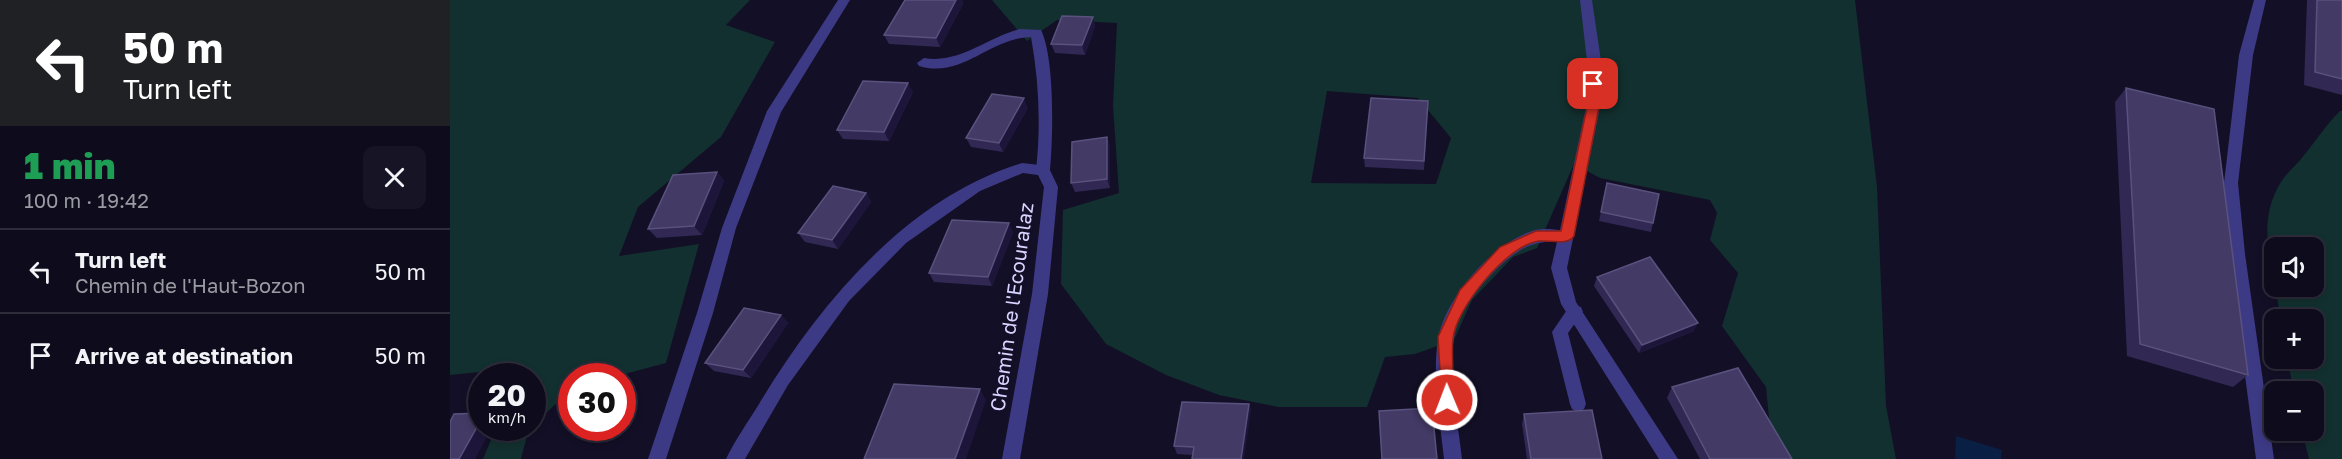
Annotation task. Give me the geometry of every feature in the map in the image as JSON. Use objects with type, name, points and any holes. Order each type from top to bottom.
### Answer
[{"type":"street","points":[[657,459],[705,314],[729,228],[774,111],[844,0]]},
{"type":"street","points":[[1586,0],[1594,61],[1593,107],[1559,268],[1569,304],[1669,459]]},
{"type":"street","points":[[2260,0],[2246,55],[2231,183],[2237,254],[2265,459]]},
{"type":"street","points":[[924,63],[936,67],[956,65],[1012,33],[1036,33],[1041,57],[1047,131],[1043,170]]},
{"type":"street","name":"Chemin de l'Ecouralaz","points":[[735,459],[782,380],[843,296],[901,239],[975,187],[1022,168],[1043,170],[1051,187],[1041,282],[1011,459]]},
{"type":"street","points":[[1453,459],[1447,400],[1446,337],[1465,295],[1505,250],[1536,236],[1567,236]]},
{"type":"street","points":[[1575,312],[1560,332],[1578,404]]},
{"type":"green space","points":[[450,0],[750,0],[726,25],[775,42],[721,137],[638,207],[619,256],[699,244],[666,363],[636,371],[636,363],[558,363],[558,402],[546,413],[546,363],[468,363],[468,373],[450,375]]},
{"type":"green space","points":[[992,0],[1855,0],[1877,187],[1886,406],[1896,459],[1773,459],[1766,387],[1722,326],[1738,273],[1710,240],[1717,213],[1710,200],[1600,178],[1574,164],[1537,248],[1513,257],[1472,300],[1454,340],[1415,354],[1385,357],[1367,407],[1278,407],[1219,395],[1166,375],[1106,344],[1061,284],[1063,210],[1119,193],[1113,106],[1117,23],[1057,20],[1027,41]],"holes":[[[1327,91],[1418,98],[1451,138],[1436,184],[1311,183]]]},
{"type":"green space","points":[[2342,111],[2342,459],[2309,459],[2304,441],[2324,441],[2324,381],[2291,381],[2290,369],[2324,369],[2324,309],[2279,309],[2277,297],[2324,297],[2324,237],[2268,237],[2267,230],[2270,206],[2281,182]]},
{"type":"green space","points":[[491,441],[526,441],[521,459],[483,459]]},
{"type":"water","points":[[1956,436],[2002,450],[2001,459],[1955,459]]},
{"type":"building","points":[[905,0],[956,0],[936,38],[884,35]]},
{"type":"building","points":[[2317,0],[2342,0],[2342,79],[2315,72]]},
{"type":"building","points":[[1062,16],[1093,17],[1082,45],[1051,44]]},
{"type":"building","points":[[863,81],[908,83],[884,132],[837,130]]},
{"type":"building","points":[[2126,88],[2214,109],[2248,375],[2140,344]]},
{"type":"building","points":[[992,94],[1024,98],[999,143],[966,138]]},
{"type":"building","points":[[1371,98],[1428,101],[1424,161],[1364,158]]},
{"type":"building","points":[[1107,137],[1107,179],[1071,183],[1072,142]]},
{"type":"building","points":[[717,172],[694,226],[648,229],[673,175]]},
{"type":"building","points":[[1607,183],[1659,194],[1653,223],[1601,212]]},
{"type":"building","points":[[833,186],[866,193],[832,240],[798,233]]},
{"type":"building","points":[[952,220],[1009,223],[988,277],[929,273]]},
{"type":"building","points":[[1650,257],[1698,323],[1642,345],[1597,277]]},
{"type":"building","points":[[744,308],[781,315],[743,370],[705,363]]},
{"type":"building","points":[[1738,368],[1792,459],[1710,459],[1672,387]]},
{"type":"building","points":[[894,384],[980,389],[955,459],[864,459]]},
{"type":"building","points":[[1182,402],[1249,404],[1241,459],[1192,459],[1194,447],[1174,446]]},
{"type":"building","points":[[1432,408],[1437,459],[1382,459],[1379,411]]},
{"type":"building","points":[[1592,410],[1602,459],[1531,459],[1524,414]]},
{"type":"building","points":[[454,414],[468,414],[469,441],[459,459],[450,459],[450,422]]},
{"type":"route","points":[[1447,400],[1446,337],[1465,295],[1505,250],[1536,236],[1567,236],[1593,107],[1593,84]]}]
